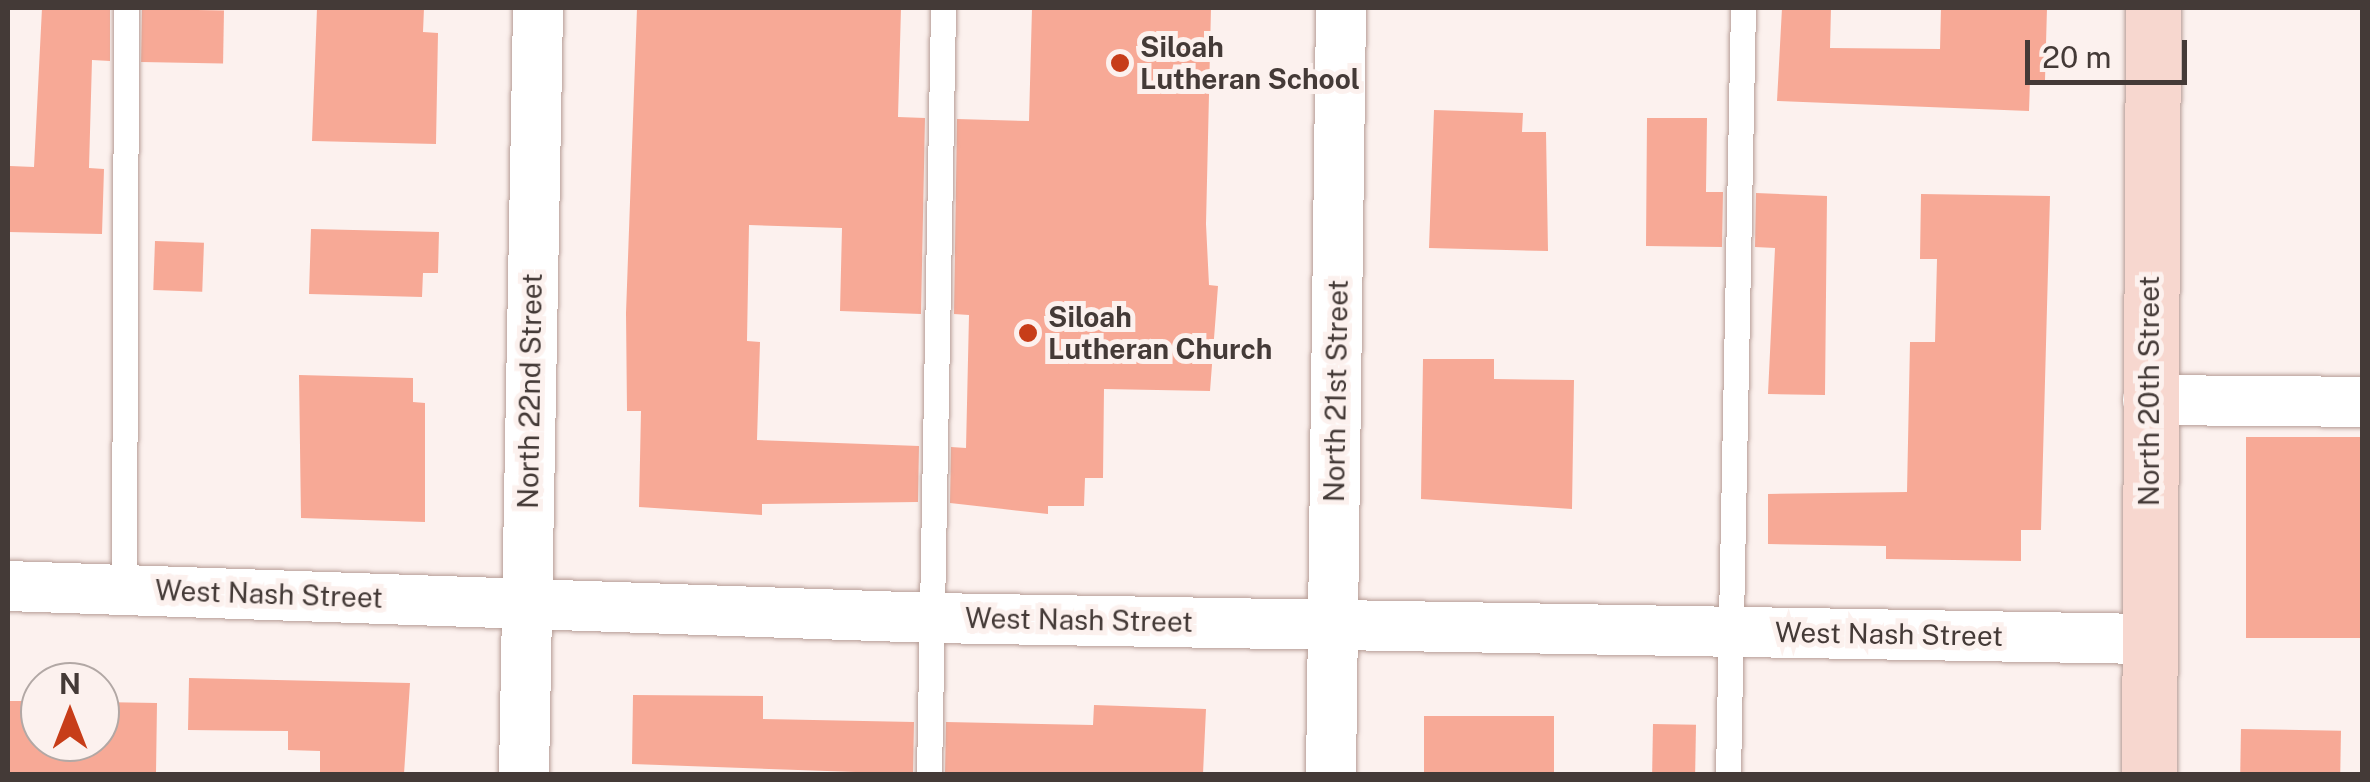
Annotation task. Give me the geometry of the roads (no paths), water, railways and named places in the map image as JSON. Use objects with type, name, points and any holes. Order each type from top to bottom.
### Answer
[{"type":"main road","name":"North 20th Street","points":[[2149,774],[2153,8]]},
{"type":"street","name":"North 22nd Street","points":[[524,774],[538,8]]},
{"type":"street","name":"North 21st Street","points":[[1331,774],[1341,8]]},
{"type":"street","points":[[2148,400],[2362,402]]},
{"type":"street","name":"West Nash Street","points":[[8,586],[932,618],[2150,639]]},
{"type":"lane","points":[[124,589],[126,8]]},
{"type":"lane","points":[[928,774],[943,8]]},
{"type":"lane","points":[[1728,774],[1743,8]]},
{"type":"place","name":"Siloah Lutheran School","points":[[1120,63]]},
{"type":"place","name":"Siloah Lutheran Church","points":[[1028,333]]}]
